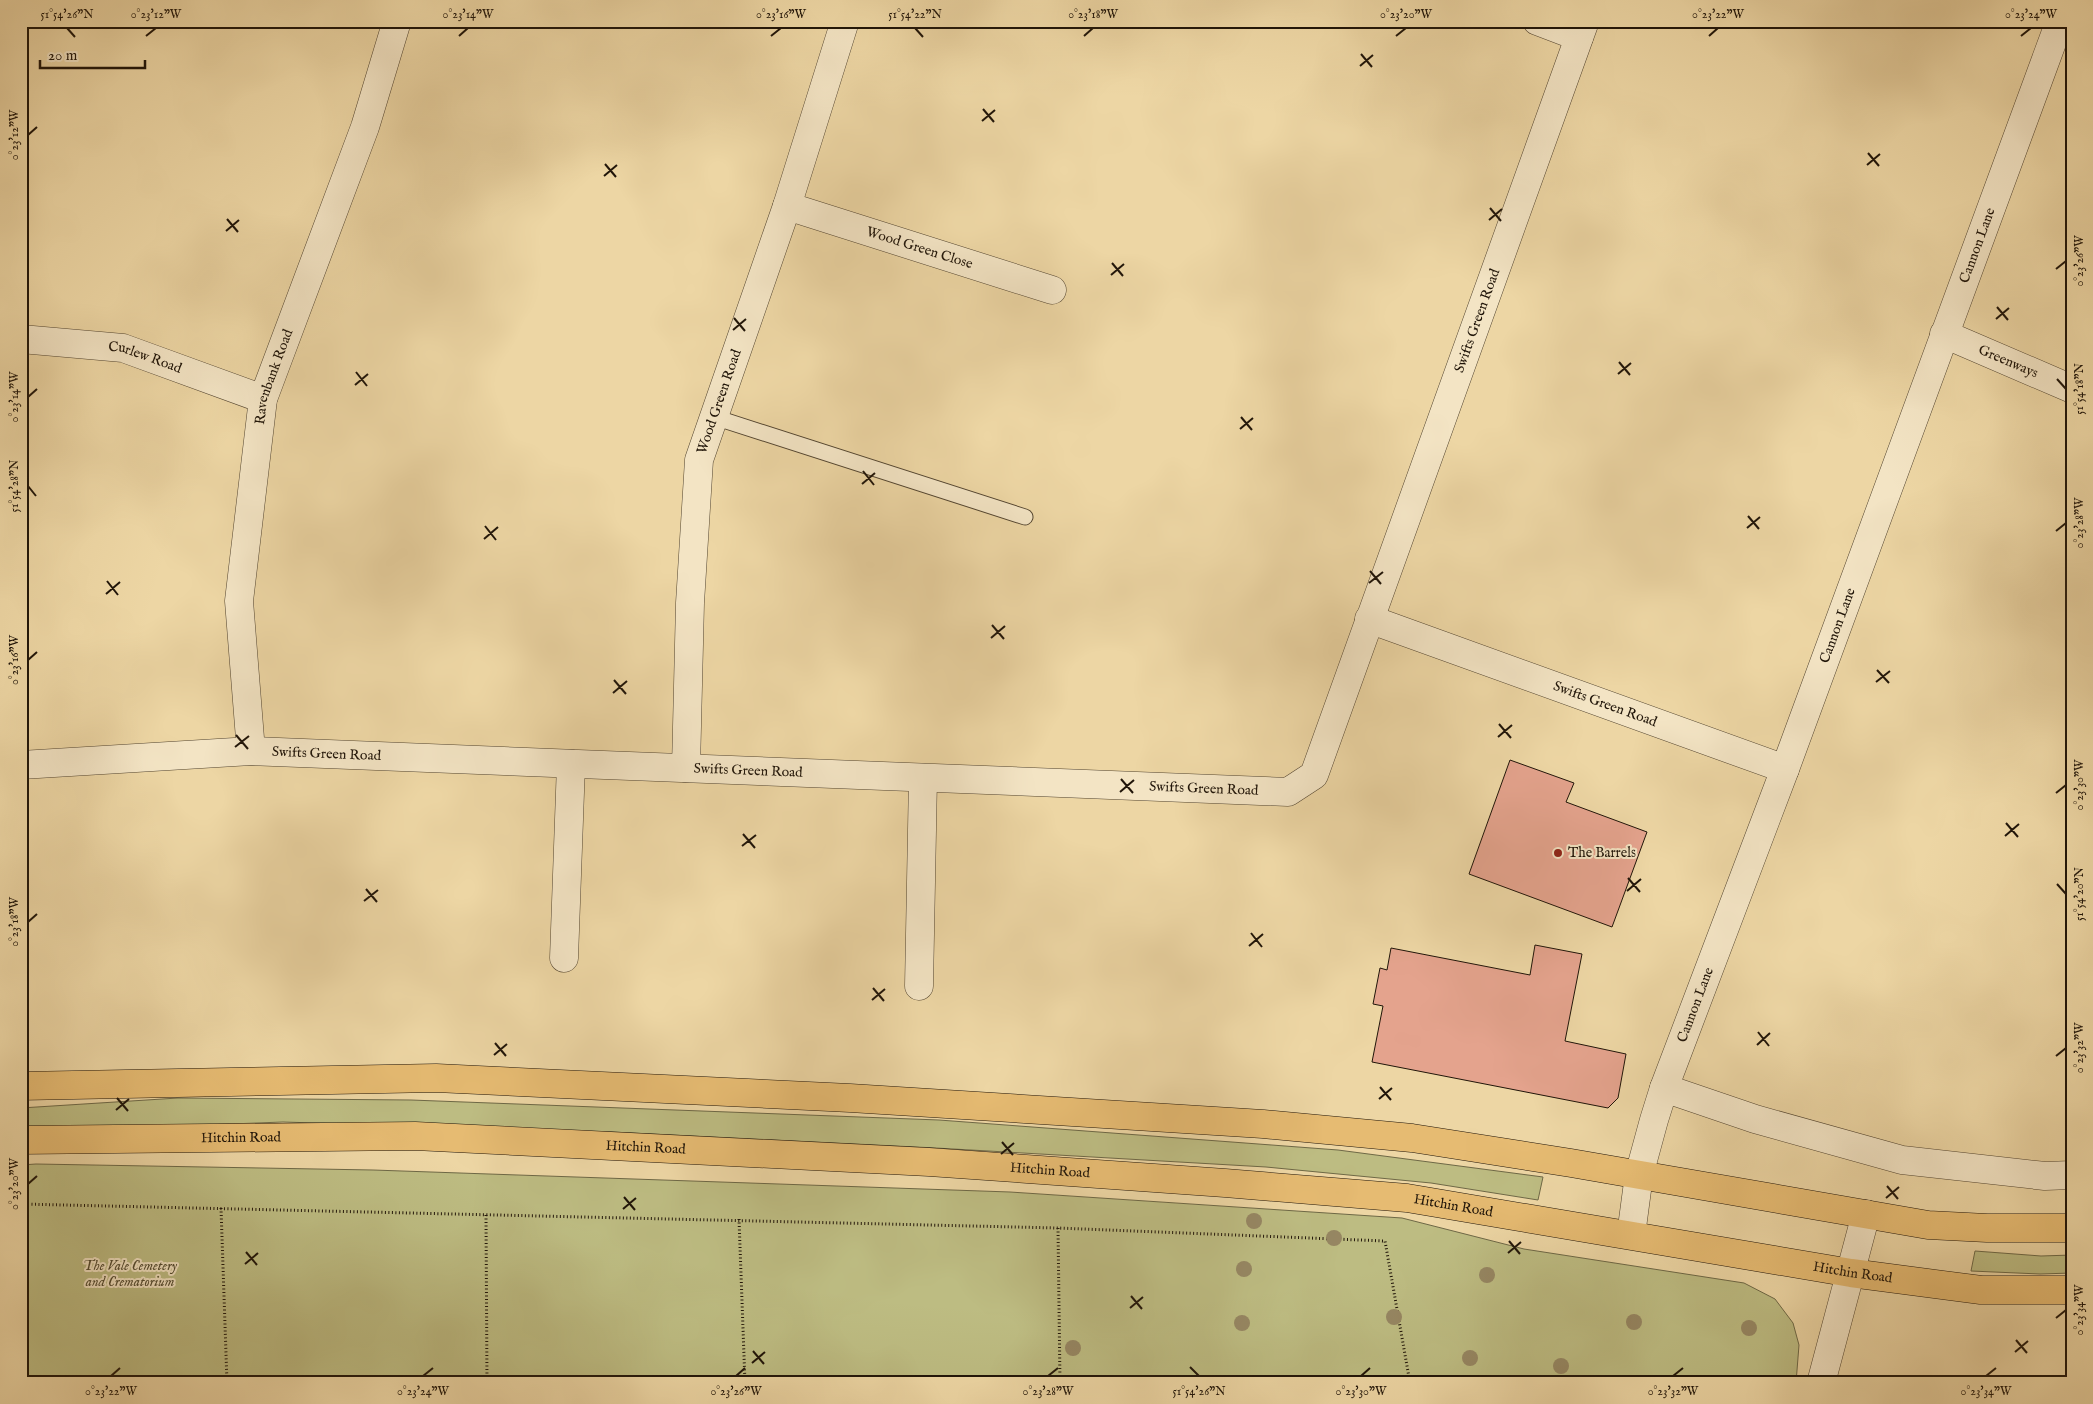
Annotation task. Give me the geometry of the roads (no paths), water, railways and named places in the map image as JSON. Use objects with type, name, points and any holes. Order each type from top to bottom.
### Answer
[{"type":"main road","points":[[21,1086],[436,1078],[850,1098],[1263,1124],[1392,1136],[1552,1160],[1928,1225],[1987,1228],[2072,1228]]},
{"type":"main road","name":"Hitchin Road","points":[[21,1140],[415,1136],[929,1162],[1225,1183],[1408,1198],[1851,1273],[1981,1290],[2072,1290]]},
{"type":"street","name":"Ravenbank Road","points":[[251,751],[240,601],[263,399],[365,127],[397,21]]},
{"type":"street","name":"Wood Green Road","points":[[686,768],[690,602],[699,460],[787,206],[845,21]]},
{"type":"street","points":[[1537,21],[1582,29]]},
{"type":"street","name":"Cannon Lane","points":[[1631,1235],[1639,1175],[1664,1088],[1785,769],[2060,21]]},
{"type":"street","name":"Swifts Green Road","points":[[21,765],[251,751],[1288,792],[1314,775],[1582,29]]},
{"type":"street","name":"Wood Green Close","points":[[787,206],[1052,290]]},
{"type":"street","name":"Greenways","points":[[1944,334],[2072,389]]},
{"type":"street","name":"Curlew Road","points":[[21,339],[122,348],[263,399]]},
{"type":"street","name":"Swifts Green Road","points":[[1369,620],[1785,769]]},
{"type":"street","points":[[564,958],[572,764]]},
{"type":"street","points":[[919,986],[923,778]]},
{"type":"street","points":[[1664,1088],[1755,1120],[1902,1160],[2045,1176],[2072,1174]]},
{"type":"street","points":[[1821,1383],[1866,1214]]},
{"type":"lane","points":[[714,417],[1025,518]]},
{"type":"place","name":"The Barrels","points":[[1558,853]]},
{"type":"park label","name":"The Vale Cemetery and Crematorium","points":[[130,1274]]}]
